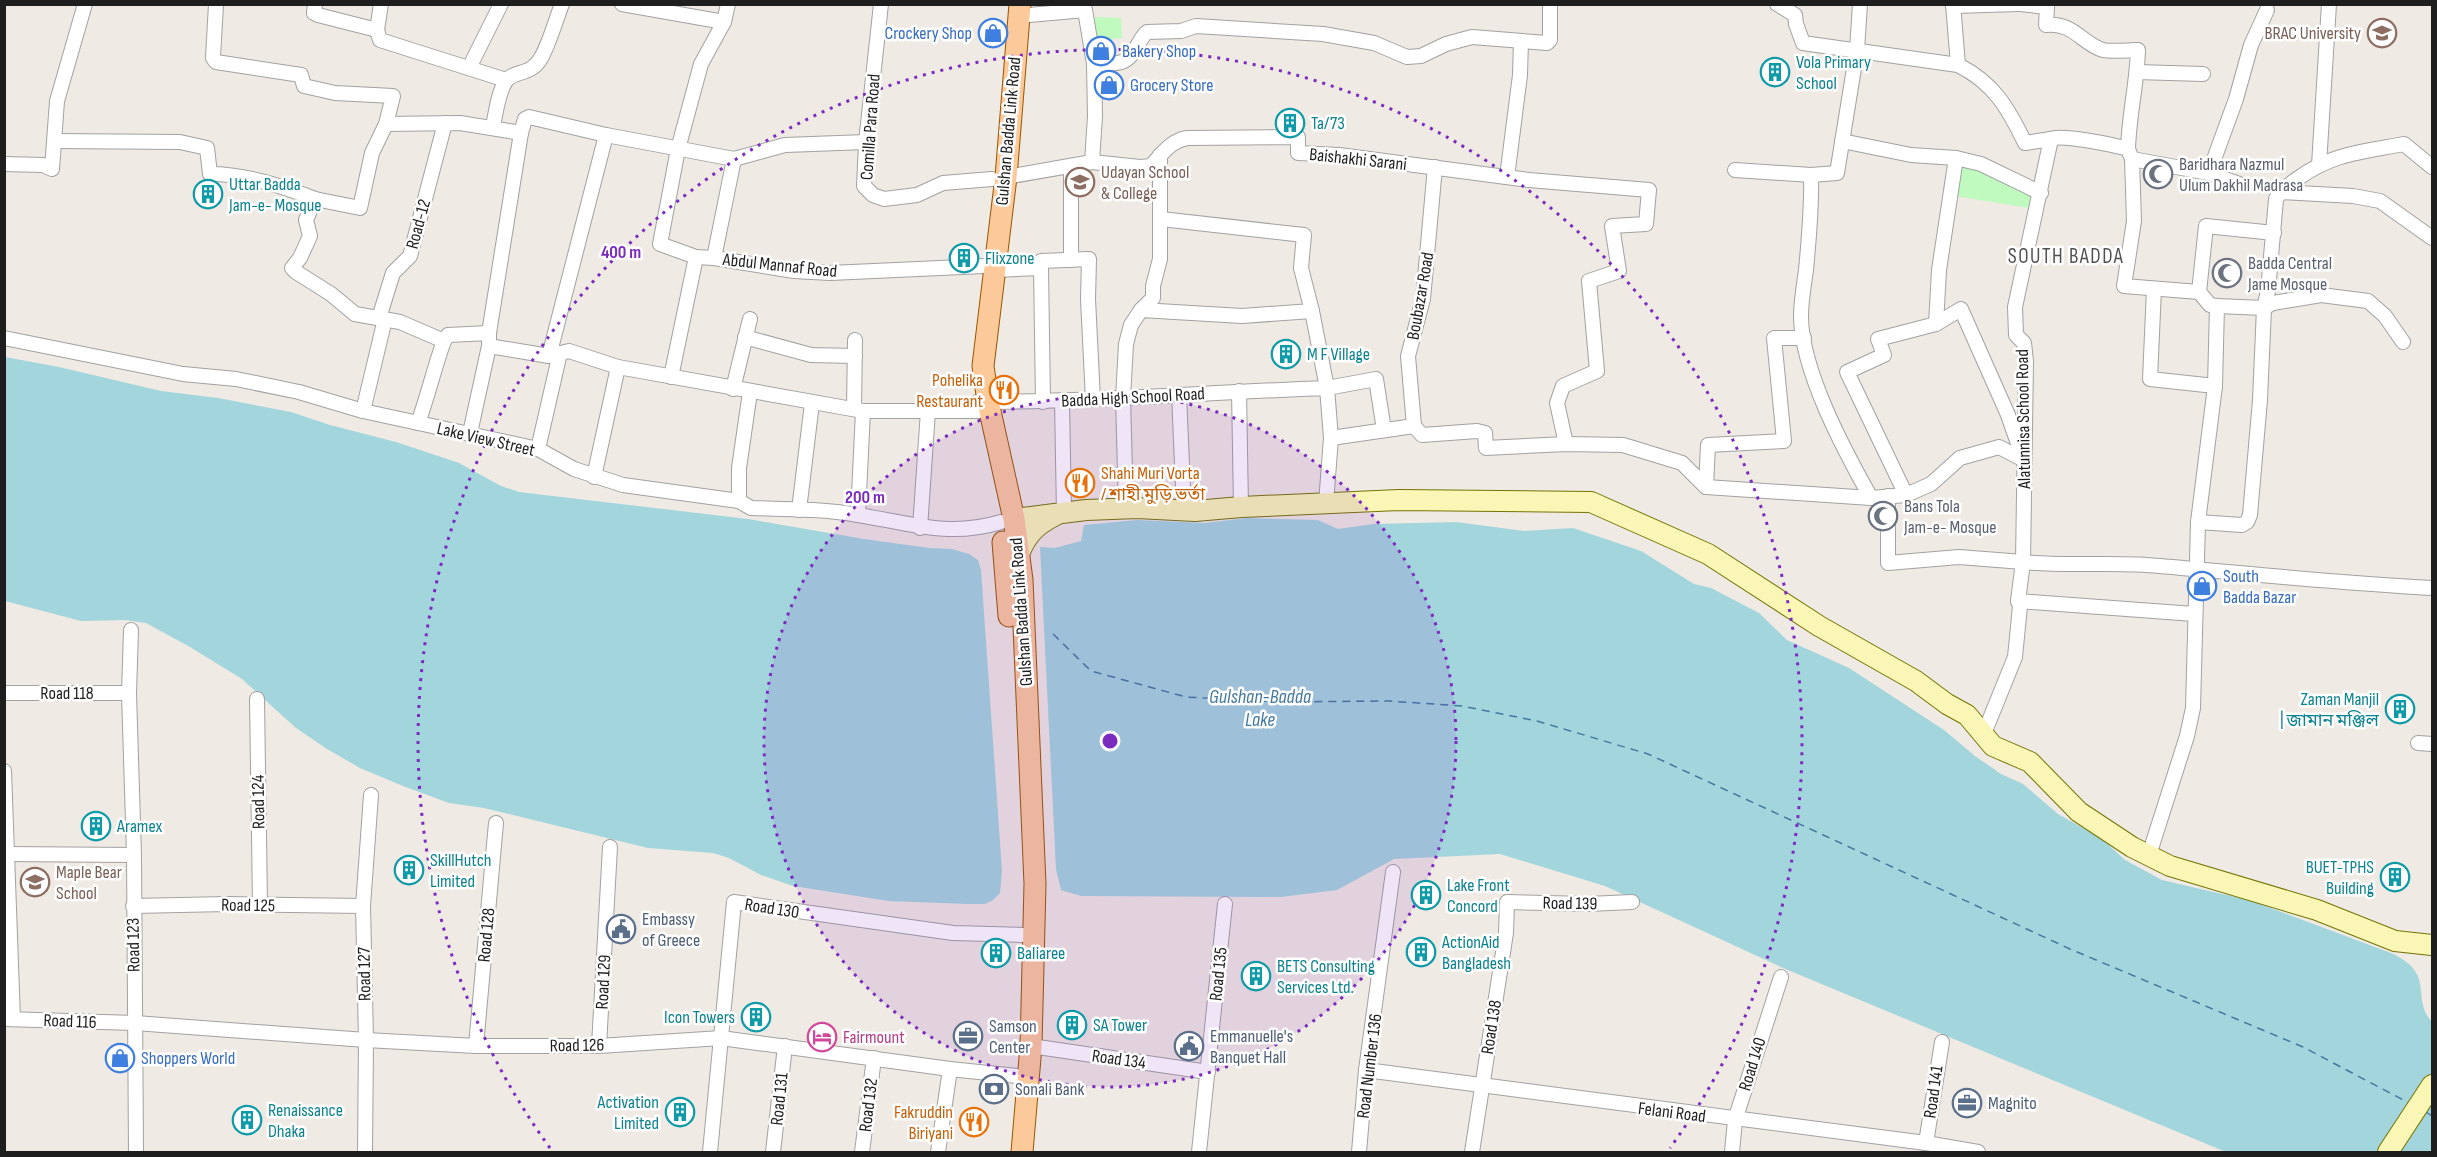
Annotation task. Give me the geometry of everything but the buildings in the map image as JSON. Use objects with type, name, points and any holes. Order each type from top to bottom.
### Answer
[{"type":"main road","name":"Gulshan Badda Link Road","points":[[1016,8],[989,268],[981,405],[1007,521],[1019,554],[1022,580],[1035,881],[1031,1046],[1022,1152]]},
{"type":"main road","name":"Gulshan Badda Link Road","points":[[1007,521],[1008,587],[1026,884],[1017,1076],[1009,1152]]},
{"type":"street","points":[[4,164],[43,165],[52,169],[57,101],[85,4]]},
{"type":"street","points":[[54,141],[180,142],[207,148],[210,174],[224,174],[283,187],[315,200],[360,208],[372,153],[386,124],[393,96],[335,93],[304,86],[301,75],[216,62],[213,58],[216,4]]},
{"type":"street","points":[[315,4],[314,13],[318,15],[377,30]]},
{"type":"street","points":[[381,4],[377,30],[380,40],[506,80]]},
{"type":"street","points":[[470,68],[501,4]]},
{"type":"street","points":[[493,126],[506,80],[533,68],[541,58],[562,4]]},
{"type":"street","points":[[622,4],[724,22]]},
{"type":"street","points":[[714,258],[696,256],[660,244],[678,149],[701,64],[724,22],[728,4]]},
{"type":"street","name":"Comilla Para Road","points":[[881,4],[866,142],[864,186],[873,195],[884,199],[917,195],[942,183],[999,178]]},
{"type":"street","points":[[1094,64],[1123,63],[1131,59],[1143,35],[1148,32],[1181,31],[1196,26],[1323,34],[1374,43],[1407,57],[1421,56],[1446,44],[1472,37],[1549,42],[1550,4]]},
{"type":"street","points":[[1777,4],[1795,10],[1796,24],[1803,43],[1958,65],[1975,74],[1994,90],[2007,108],[2025,143],[2057,136],[2092,143],[2103,141],[2130,154],[2209,173],[2239,184]]},
{"type":"street","points":[[1735,170],[1811,175],[1837,173],[1857,50],[1860,4]]},
{"type":"street","points":[[2319,165],[2329,4]]},
{"type":"street","points":[[1958,65],[1953,5],[2047,6],[2046,25],[2057,24],[2072,30],[2103,50],[2138,50],[2137,72],[2129,120],[2134,221],[2124,286],[2199,292],[2210,305],[2217,306],[2264,308],[2273,303],[2321,295],[2368,301],[2385,316],[2403,342]]},
{"type":"street","points":[[1016,8],[1084,7],[1094,64],[1095,116],[1092,162]]},
{"type":"street","points":[[2209,173],[2236,99],[2251,45],[2267,10]]},
{"type":"street","points":[[1507,177],[1521,75],[1521,41]]},
{"type":"street","points":[[2137,72],[2204,74]]},
{"type":"street","points":[[470,433],[489,340],[521,133],[525,120],[532,117],[606,135],[734,159],[785,145],[866,142]]},
{"type":"street","points":[[386,124],[445,123],[493,126],[521,133]]},
{"type":"street","name":"Road-12","points":[[363,411],[393,273],[410,255],[445,123]]},
{"type":"street","points":[[538,449],[554,354],[606,135]]},
{"type":"street","name":"Baishakhi Sarani","points":[[1156,161],[1166,149],[1179,140],[1187,138],[1298,137],[1298,153],[1339,155],[1507,177],[1649,190],[1646,224],[1612,226],[1619,271],[1589,281],[1597,371],[1563,386],[1557,403],[1566,444]]},
{"type":"street","name":"Alatunnisa School Road","points":[[1983,736],[2015,657],[2023,562],[2026,361],[2024,343],[2016,335],[2015,307],[2051,139]]},
{"type":"street","points":[[1842,141],[1911,155],[1956,158],[1981,164],[2041,193]]},
{"type":"street","points":[[2198,522],[2242,525],[2247,522],[2250,515],[2260,400],[2264,308],[2268,291],[2276,199],[2280,192],[2334,157],[2404,144],[2433,167]]},
{"type":"street","points":[[1936,324],[1939,270],[1956,158]]},
{"type":"street","name":"Abdul Mannaf Road","points":[[734,159],[714,258],[794,271],[830,273],[1041,268],[1041,261],[1071,260]]},
{"type":"street","points":[[999,178],[1092,162],[1140,167],[1156,161],[1161,219],[1160,260],[1153,286],[1153,297],[1131,325],[1126,344],[1123,398],[1126,509]]},
{"type":"street","points":[[1071,166],[1071,260],[1089,259],[1088,299],[1094,399]]},
{"type":"street","name":"Boubazar Road","points":[[1414,426],[1408,356],[1423,299],[1435,167]]},
{"type":"street","points":[[1811,175],[1812,211],[1801,316],[1804,338],[1814,380],[1871,498]]},
{"type":"street","points":[[2280,192],[2353,196],[2380,201],[2433,238]]},
{"type":"street","points":[[315,200],[306,220],[310,236],[300,258],[292,268],[331,294],[355,314],[400,322],[444,341],[431,375],[426,402],[418,423]]},
{"type":"street","points":[[1161,219],[1304,235],[1301,268],[1327,388],[1331,438],[1326,503]]},
{"type":"street","points":[[2199,292],[2206,226],[2274,233]]},
{"type":"street","points":[[671,377],[696,256]]},
{"type":"street","points":[[1041,268],[1043,402]]},
{"type":"street","points":[[2154,289],[2150,379],[2215,386]]},
{"type":"street","points":[[2149,855],[2187,736],[2193,708],[2198,522],[2215,386],[2217,306]]},
{"type":"street","points":[[1906,495],[1847,372],[1884,355],[1878,339],[1936,324],[1961,309],[2008,415],[2024,459]]},
{"type":"street","points":[[1141,310],[1242,316],[1312,311]]},
{"type":"street","points":[[733,389],[750,319]]},
{"type":"street","name":"Badda High School Road","points":[[444,341],[448,335],[489,340],[554,354],[569,351],[618,367],[859,410],[928,411],[981,405],[1327,388],[1376,379],[1384,430]]},
{"type":"street","name":"Lake View Street","points":[[4,338],[183,374],[236,379],[299,392],[363,411],[538,449],[594,477],[623,485],[739,501],[751,508],[858,515],[920,528],[978,529],[1007,521]]},
{"type":"street","points":[[746,338],[811,355],[855,356]]},
{"type":"street","points":[[1706,487],[1708,445],[1784,441],[1773,338],[1804,338]]},
{"type":"street","points":[[855,340],[859,410],[858,515]]},
{"type":"street","points":[[594,477],[618,367]]},
{"type":"street","points":[[1239,391],[1241,507]]},
{"type":"street","points":[[739,501],[739,468],[750,392]]},
{"type":"street","points":[[1179,394],[1184,511]]},
{"type":"street","points":[[1061,514],[1062,401]]},
{"type":"street","points":[[799,510],[812,403]]},
{"type":"street","points":[[920,528],[928,411]]},
{"type":"street","points":[[1331,438],[1414,426],[1422,435],[1477,431],[1485,434],[1486,448],[1566,444],[1623,445],[1682,464],[1706,487],[1871,498],[1906,495],[1931,484],[1960,458],[1999,447],[2024,459]]},
{"type":"street","points":[[1888,496],[1888,563],[1959,557],[2054,565],[2098,563],[2196,570],[2212,569],[2384,586],[2433,588]]},
{"type":"street","points":[[1007,521],[1039,514],[1126,509],[1184,511],[1399,501],[1591,502],[1708,554],[1819,626],[1916,681],[1947,704],[1967,715],[1993,746],[2031,762],[2079,812],[2149,855],[2170,866],[2317,910],[2395,941],[2427,944]]},
{"type":"street","points":[[1019,554],[1028,534],[1041,523],[1061,514]]},
{"type":"street","points":[[2018,601],[2194,614]]},
{"type":"street","name":"Road 123","points":[[131,630],[129,693],[134,855],[136,1152]]},
{"type":"street","name":"Road 118","points":[[4,693],[129,693]]},
{"type":"street","name":"Road 124","points":[[257,699],[260,905]]},
{"type":"street","points":[[2418,743],[2433,744]]},
{"type":"street","points":[[4,771],[9,1019]]},
{"type":"street","name":"Road 127","points":[[365,1152],[366,1040],[363,906],[371,795]]},
{"type":"street","name":"Road 128","points":[[476,1046],[496,823]]},
{"type":"street","name":"Road 129","points":[[599,1046],[610,846]]},
{"type":"street","points":[[6,854],[134,855]]},
{"type":"street","name":"Road Number 136","points":[[1359,1152],[1366,1070],[1393,872]]},
{"type":"street","name":"Road 130","points":[[711,1152],[734,902],[953,933],[1024,935]]},
{"type":"street","name":"Road 139","points":[[1507,902],[1588,904],[1632,902]]},
{"type":"street","name":"Road 138","points":[[1472,1152],[1506,933],[1507,902]]},
{"type":"street","name":"Road 135","points":[[1199,1152],[1225,904]]},
{"type":"street","name":"Road 125","points":[[133,906],[363,906]]},
{"type":"street","name":"Road 140","points":[[1732,1152],[1735,1120],[1781,977]]},
{"type":"street","name":"Road 116","points":[[9,1019],[135,1023]]},
{"type":"street","name":"Road 126","points":[[135,1023],[476,1046],[599,1046],[721,1038],[1017,1076]]},
{"type":"street","name":"Road 141","points":[[1926,1143],[1942,1042]]},
{"type":"street","name":"Road 131","points":[[773,1152],[785,1046]]},
{"type":"street","name":"Road 134","points":[[1031,1046],[1208,1072]]},
{"type":"street","name":"Road 132","points":[[862,1152],[874,1058]]},
{"type":"street","points":[[938,1152],[950,1069]]},
{"type":"street","name":"Felani Road","points":[[1366,1070],[1735,1120],[1926,1143],[1978,1152]]},
{"type":"street","points":[[2388,1152],[2433,1085]]},
{"type":"street","points":[[2399,1152],[2433,1102]]},
{"type":"green space","points":[[1091,17],[1121,18],[1122,38],[1095,41]]},
{"type":"green space","points":[[1959,164],[1979,166],[2033,190],[2029,208],[1955,196]]},
{"type":"water","points":[[5,357],[161,391],[218,398],[291,412],[459,463],[501,486],[519,492],[748,519],[864,539],[952,549],[969,554],[978,560],[981,570],[1002,871],[1000,893],[985,904],[968,904],[889,901],[793,886],[761,875],[729,858],[713,853],[648,848],[484,808],[449,803],[360,768],[327,749],[296,728],[242,679],[146,623],[125,620],[81,621],[5,601]]},
{"type":"water","name":"Gulshan-Badda Lake","points":[[1247,518],[1318,520],[1338,529],[1374,524],[1456,522],[1524,531],[1573,528],[1641,551],[1694,584],[1711,588],[1759,613],[1787,640],[1849,668],[1944,730],[2001,774],[2023,784],[2058,814],[2102,839],[2125,860],[2162,880],[2252,901],[2391,953],[2405,961],[2414,969],[2418,977],[2423,1004],[2432,1022],[2432,1152],[2226,1152],[1783,968],[1605,886],[1500,854],[1394,859],[1337,890],[1281,897],[1081,896],[1061,890],[1056,869],[1040,547],[1055,548],[1081,541],[1084,525],[1137,520],[1205,523]]},
{"type":"ferry route","points":[[1053,634],[1091,671],[1186,697],[1280,702],[1389,701],[1462,706],[1537,721],[1648,754],[2070,949],[2303,1047],[2409,1103]]},
{"type":"ferry route","points":[[2426,1112],[2432,1116]]},
{"type":"place","name":"Crockery Shop","points":[[993,33]]},
{"type":"place","name":"BRAC University","points":[[2382,33]]},
{"type":"place","name":"Bakery Shop","points":[[1101,51]]},
{"type":"place","name":"Vola Primary School","points":[[1775,72]]},
{"type":"place","name":"Grocery Store","points":[[1109,85]]},
{"type":"place","name":"Ta/73","points":[[1290,123]]},
{"type":"place","name":"Baridhara Nazmul Ulum Dakhil Madrasa","points":[[2158,174]]},
{"type":"place","name":"Udayan School & College","points":[[1080,182]]},
{"type":"place","name":"Uttar Badda Jam-e- Mosque","points":[[208,194]]},
{"type":"place","name":"Flixzone","points":[[964,258]]},
{"type":"place","name":"Badda Central Jame Mosque","points":[[2227,273]]},
{"type":"place","name":"M F Village","points":[[1286,354]]},
{"type":"place","name":"Pohelika Restaurant","points":[[1004,390]]},
{"type":"place","name":"Shahi Muri Vorta / শাহী মুড়ি ভর্তা","points":[[1080,483]]},
{"type":"place","name":"Bans Tola Jam-e- Mosque","points":[[1883,516]]},
{"type":"place","name":"South Badda Bazar","points":[[2202,586]]},
{"type":"place","name":"Zaman Manjil | জামান মঞ্জিল","points":[[2400,709]]},
{"type":"place","name":"Aramex","points":[[96,826]]},
{"type":"place","name":"SkillHutch Limited","points":[[409,870]]},
{"type":"place","name":"BUET-TPHS Building","points":[[2395,877]]},
{"type":"place","name":"Maple Bear School","points":[[35,882]]},
{"type":"place","name":"Lake Front Concord","points":[[1426,895]]},
{"type":"place","name":"Embassy of Greece","points":[[621,929]]},
{"type":"place","name":"ActionAid Bangladesh","points":[[1421,952]]},
{"type":"place","name":"Baliaree","points":[[996,953]]},
{"type":"place","name":"BETS Consulting Services Ltd.","points":[[1256,976]]},
{"type":"place","name":"Icon Towers","points":[[756,1017]]},
{"type":"place","name":"SA Tower","points":[[1072,1025]]},
{"type":"place","name":"Samson Center","points":[[968,1036]]},
{"type":"place","name":"Fairmount","points":[[822,1037]]},
{"type":"place","name":"Emmanuelle's Banquet Hall","points":[[1189,1046]]},
{"type":"place","name":"Shoppers World","points":[[120,1058]]},
{"type":"place","name":"Sonali Bank","points":[[994,1089]]},
{"type":"place","name":"Magnito","points":[[1967,1103]]},
{"type":"place","name":"Activation Limited","points":[[680,1112]]},
{"type":"place","name":"Renaissance Dhaka","points":[[247,1120]]},
{"type":"place","name":"Fakruddin Biriyani","points":[[974,1122]]},
{"type":"district","name":"SOUTH BADDA","points":[[2066,256]]}]
